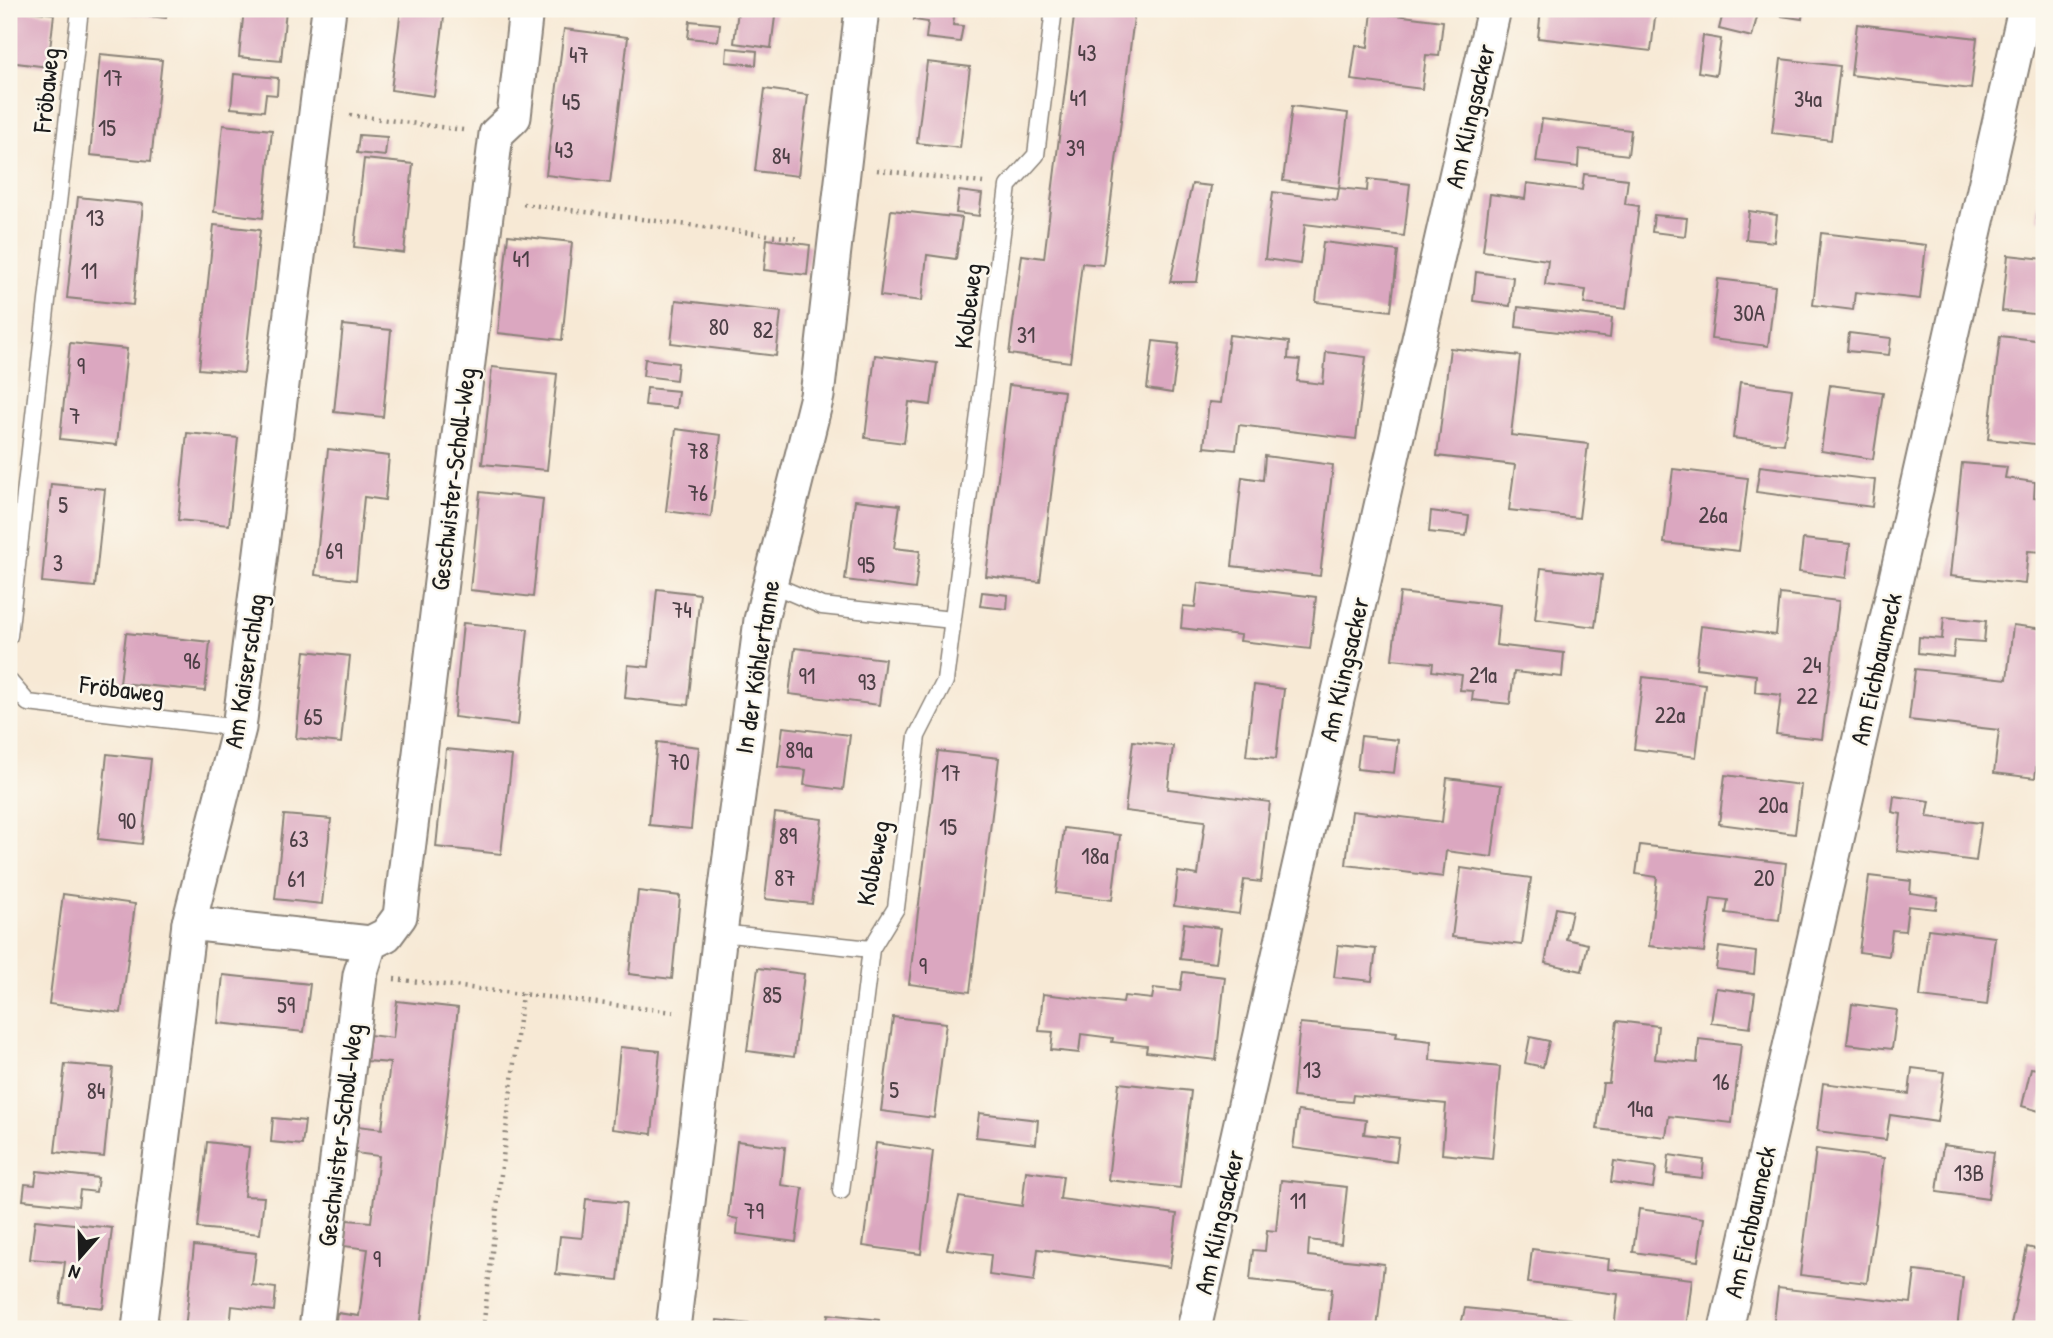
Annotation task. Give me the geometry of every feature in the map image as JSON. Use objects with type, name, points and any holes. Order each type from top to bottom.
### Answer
[{"type":"street","name":"Am Kaiserschlag","points":[[139,1329],[189,923],[239,728],[329,9]]},
{"type":"street","name":"Geschwister-Scholl-Weg","points":[[316,1329],[360,975],[370,943],[386,935],[400,916],[496,134],[514,117],[526,9]]},
{"type":"street","name":"In der Köhlertanne","points":[[673,1329],[720,933],[761,620],[817,396],[862,9]]},
{"type":"street","name":"Am Klingsacker","points":[[1194,1329],[1494,9]]},
{"type":"street","name":"Am Eichbaumeck","points":[[1726,1329],[2025,9]]},
{"type":"street","points":[[189,923],[370,943]]},
{"type":"lane","name":"Fröbaweg","points":[[9,636],[80,9]]},
{"type":"lane","points":[[1008,186],[1036,155],[1054,9]]},
{"type":"lane","name":"Kolbeweg","points":[[841,1191],[871,949],[895,908],[917,736],[945,681],[1008,186]]},
{"type":"lane","points":[[769,583],[822,606],[952,620]]},
{"type":"lane","name":"Fröbaweg","points":[[9,681],[28,703],[239,728]]},
{"type":"lane","points":[[720,933],[871,949]]},
{"type":"path","points":[[318,111],[496,134]]},
{"type":"path","points":[[844,165],[1008,186]]},
{"type":"path","points":[[487,200],[834,243]]},
{"type":"path","points":[[360,975],[710,1016]]},
{"type":"path","points":[[483,1329],[522,994]]},
{"type":"building","points":[[9,9],[54,14],[48,67],[9,62]]},
{"type":"building","points":[[102,9],[167,9],[166,18]]},
{"type":"building","points":[[244,9],[286,9],[281,61],[239,57]]},
{"type":"building","points":[[401,9],[445,9],[434,96],[391,90]]},
{"type":"building","points":[[776,9],[771,48],[734,43],[738,10]]},
{"type":"building","points":[[915,9],[955,9],[953,25],[963,26],[960,42],[926,38],[928,22],[914,20]]},
{"type":"building","points":[[1075,9],[1135,9],[1103,265],[1082,263],[1070,362],[1009,354],[1022,255],[1044,258]]},
{"type":"building","points":[[1541,9],[1656,9],[1651,51],[1538,38]]},
{"type":"building","points":[[1724,9],[1759,9],[1752,37],[1719,29]]},
{"type":"building","points":[[1783,9],[1803,9],[1802,19],[1781,16]]},
{"type":"building","points":[[1372,12],[1443,21],[1439,56],[1426,55],[1422,89],[1351,80],[1356,45],[1368,47]]},
{"type":"building","points":[[690,21],[720,24],[718,41],[688,38]]},
{"type":"building","points":[[1857,24],[1977,38],[1971,89],[1851,75]]},
{"type":"building","points":[[564,29],[628,37],[610,183],[546,175]]},
{"type":"building","points":[[1703,36],[1721,39],[1716,75],[1698,72]]},
{"type":"building","points":[[727,48],[757,51],[756,65],[726,62]]},
{"type":"building","points":[[100,54],[162,60],[151,161],[90,155]]},
{"type":"building","points":[[1781,59],[1840,66],[1831,140],[1772,133]]},
{"type":"building","points":[[927,62],[970,67],[960,148],[917,143]]},
{"type":"building","points":[[234,74],[278,78],[277,95],[266,94],[264,111],[231,108]]},
{"type":"building","points":[[765,89],[808,95],[798,176],[755,171]]},
{"type":"building","points":[[1292,106],[1348,113],[1339,188],[1283,181]]},
{"type":"building","points":[[1542,119],[1631,130],[1628,155],[1579,149],[1578,167],[1536,162]]},
{"type":"building","points":[[223,125],[272,130],[263,218],[214,212]]},
{"type":"building","points":[[359,135],[387,137],[385,156],[357,153]]},
{"type":"building","points":[[364,159],[413,164],[404,253],[354,247]]},
{"type":"building","points":[[2044,171],[2044,220],[2036,219]]},
{"type":"building","points":[[1584,174],[1628,179],[1625,204],[1639,206],[1626,309],[1584,304],[1586,290],[1545,285],[1548,260],[1483,251],[1490,194],[1525,199],[1527,183],[1582,190]]},
{"type":"building","points":[[1368,179],[1410,184],[1404,236],[1305,224],[1300,264],[1265,259],[1273,192],[1337,200],[1339,188],[1367,191]]},
{"type":"building","points":[[1192,184],[1211,186],[1197,282],[1170,282]]},
{"type":"building","points":[[959,191],[982,194],[979,216],[956,213]]},
{"type":"building","points":[[78,197],[143,204],[133,305],[67,298]]},
{"type":"building","points":[[891,210],[962,218],[956,259],[927,255],[922,301],[880,296]]},
{"type":"building","points":[[1749,211],[1777,215],[1774,242],[1746,239]]},
{"type":"building","points":[[1654,215],[1687,218],[1685,236],[1652,232]]},
{"type":"building","points":[[214,225],[260,230],[244,373],[199,369]]},
{"type":"building","points":[[1821,233],[1926,245],[1920,299],[1855,292],[1853,310],[1813,305]]},
{"type":"building","points":[[508,235],[572,242],[562,340],[498,333]]},
{"type":"building","points":[[767,239],[810,245],[807,275],[764,270]]},
{"type":"building","points":[[1323,242],[1398,251],[1391,311],[1316,302]]},
{"type":"building","points":[[2008,255],[2044,259],[2044,315],[2002,311]]},
{"type":"building","points":[[1476,272],[1513,277],[1510,306],[1473,301]]},
{"type":"building","points":[[1718,279],[1775,286],[1768,346],[1711,339]]},
{"type":"building","points":[[676,300],[781,312],[776,356],[671,343]]},
{"type":"building","points":[[1518,307],[1612,318],[1610,338],[1516,327]]},
{"type":"building","points":[[343,325],[391,330],[383,417],[334,412]]},
{"type":"building","points":[[1849,333],[1891,338],[1889,355],[1847,351]]},
{"type":"building","points":[[1229,335],[1289,342],[1288,359],[1300,360],[1297,381],[1323,384],[1326,352],[1366,357],[1356,439],[1239,425],[1236,450],[1204,447],[1209,402],[1221,403]]},
{"type":"building","points":[[2000,336],[2044,341],[2044,445],[1988,439]]},
{"type":"building","points":[[1153,341],[1179,344],[1172,393],[1147,389]]},
{"type":"building","points":[[70,343],[127,349],[117,445],[60,439]]},
{"type":"building","points":[[1450,348],[1520,356],[1511,435],[1588,444],[1579,518],[1509,510],[1515,465],[1437,456]]},
{"type":"building","points":[[875,355],[937,363],[931,405],[909,402],[904,443],[865,438]]},
{"type":"building","points":[[645,359],[678,363],[676,380],[643,376]]},
{"type":"building","points":[[492,367],[557,374],[547,470],[482,464]]},
{"type":"building","points":[[1740,382],[1792,389],[1784,444],[1733,438]]},
{"type":"building","points":[[1009,385],[1064,391],[1040,582],[986,576]]},
{"type":"building","points":[[1830,385],[1883,392],[1873,459],[1821,451]]},
{"type":"building","points":[[647,388],[678,391],[676,408],[645,405]]},
{"type":"building","points":[[676,429],[721,435],[711,517],[666,511]]},
{"type":"building","points":[[187,433],[238,438],[229,525],[178,520]]},
{"type":"building","points":[[328,449],[389,456],[385,500],[364,497],[356,580],[315,575]]},
{"type":"building","points":[[1265,456],[1333,465],[1320,576],[1232,566],[1242,477],[1263,480]]},
{"type":"building","points":[[1962,463],[2007,467],[2005,478],[2035,482],[2034,498],[2044,499],[2044,552],[2028,551],[2025,584],[1950,576]]},
{"type":"building","points":[[1760,466],[1875,480],[1872,507],[1756,492]]},
{"type":"building","points":[[1673,469],[1748,478],[1739,551],[1664,543]]},
{"type":"building","points":[[51,484],[105,489],[95,587],[42,582]]},
{"type":"building","points":[[480,492],[543,499],[533,597],[470,590]]},
{"type":"building","points":[[855,500],[900,505],[894,548],[920,551],[915,589],[845,580]]},
{"type":"building","points":[[1431,511],[1469,516],[1466,536],[1429,532]]},
{"type":"building","points":[[1803,539],[1850,544],[1846,578],[1799,572]]},
{"type":"building","points":[[1541,568],[1602,575],[1595,627],[1535,619]]},
{"type":"building","points":[[1198,583],[1316,597],[1310,649],[1240,641],[1241,635],[1181,628],[1183,606],[1195,607]]},
{"type":"building","points":[[657,589],[700,594],[688,705],[625,698],[628,665],[649,667]]},
{"type":"building","points":[[982,592],[1008,595],[1007,609],[980,606]]},
{"type":"building","points":[[1400,593],[1500,605],[1496,645],[1564,653],[1562,677],[1514,672],[1510,704],[1472,700],[1473,691],[1460,690],[1462,675],[1432,671],[1433,663],[1392,659]]},
{"type":"building","points":[[1780,594],[1839,601],[1822,739],[1776,734],[1781,695],[1755,692],[1756,675],[1696,668],[1701,626],[1776,635]]},
{"type":"building","points":[[1944,617],[1986,621],[1984,642],[1955,640],[1953,657],[1918,653],[1919,637],[1942,639]]},
{"type":"building","points":[[463,623],[528,629],[518,725],[454,717]]},
{"type":"building","points":[[2013,625],[2044,629],[2044,702],[2035,778],[1994,773],[1999,730],[1909,720],[1915,669],[2007,679]]},
{"type":"building","points":[[126,633],[210,642],[205,691],[120,683]]},
{"type":"building","points":[[795,648],[885,659],[879,705],[789,694]]},
{"type":"building","points":[[305,651],[350,656],[341,743],[296,738]]},
{"type":"building","points":[[1643,677],[1705,684],[1696,757],[1634,749]]},
{"type":"building","points":[[1254,685],[1284,689],[1276,759],[1246,756]]},
{"type":"building","points":[[783,727],[850,735],[843,790],[804,785],[806,770],[778,767]]},
{"type":"building","points":[[1361,736],[1398,740],[1394,773],[1357,769]]},
{"type":"building","points":[[1133,741],[1173,746],[1168,789],[1270,802],[1261,882],[1244,880],[1239,914],[1174,906],[1178,872],[1198,875],[1205,821],[1125,811]]},
{"type":"building","points":[[657,742],[699,747],[691,829],[649,825]]},
{"type":"building","points":[[446,749],[512,756],[501,854],[436,847]]},
{"type":"building","points":[[938,751],[999,758],[970,992],[909,984]]},
{"type":"building","points":[[107,754],[151,759],[142,844],[98,839]]},
{"type":"building","points":[[1725,775],[1801,785],[1795,834],[1719,824]]},
{"type":"building","points":[[1447,778],[1501,785],[1492,857],[1446,851],[1443,877],[1346,865],[1352,811],[1442,822]]},
{"type":"building","points":[[1894,796],[1930,801],[1927,817],[1981,823],[1976,861],[1897,851],[1901,814],[1892,812]]},
{"type":"building","points":[[775,813],[822,819],[812,904],[765,899]]},
{"type":"building","points":[[284,815],[331,819],[322,904],[275,899]]},
{"type":"building","points":[[1064,828],[1120,835],[1112,900],[1056,893]]},
{"type":"building","points":[[1640,845],[1786,863],[1779,920],[1726,913],[1728,900],[1711,898],[1704,952],[1649,946],[1657,877],[1636,874]]},
{"type":"building","points":[[1461,868],[1531,878],[1522,945],[1452,937]]},
{"type":"building","points":[[1869,876],[1911,881],[1910,893],[1938,897],[1936,909],[1908,906],[1905,931],[1892,930],[1889,956],[1859,952]]},
{"type":"building","points":[[638,891],[680,896],[672,979],[629,974]]},
{"type":"building","points":[[63,894],[135,904],[121,1013],[49,1004]]},
{"type":"building","points":[[1556,908],[1572,911],[1566,939],[1588,944],[1582,971],[1545,963]]},
{"type":"building","points":[[1184,923],[1221,928],[1216,963],[1180,959]]},
{"type":"building","points":[[1928,929],[1995,937],[1987,1005],[1920,997]]},
{"type":"building","points":[[1338,945],[1376,949],[1372,981],[1334,977]]},
{"type":"building","points":[[1719,947],[1756,952],[1754,974],[1716,969]]},
{"type":"building","points":[[758,968],[804,974],[794,1057],[747,1051]]},
{"type":"building","points":[[1183,972],[1225,977],[1216,1060],[1146,1052],[1147,1046],[1112,1042],[1113,1038],[1081,1034],[1079,1053],[1051,1050],[1053,1032],[1039,1031],[1043,994],[1123,1003],[1124,996],[1152,999],[1154,988],[1180,991]]},
{"type":"building","points":[[223,975],[310,984],[304,1032],[218,1023]]},
{"type":"building","points":[[1716,988],[1755,993],[1750,1028],[1711,1023]]},
{"type":"building","points":[[397,1001],[458,1008],[420,1329],[335,1329],[337,1313],[359,1316],[368,1249],[344,1246],[347,1220],[371,1222],[379,1156],[355,1153],[358,1126],[382,1129],[390,1063],[367,1061],[370,1035],[393,1038]]},
{"type":"building","points":[[1852,1004],[1897,1010],[1892,1049],[1847,1044]]},
{"type":"building","points":[[893,1017],[946,1023],[934,1118],[881,1111]]},
{"type":"building","points":[[1617,1021],[1658,1026],[1655,1059],[1697,1063],[1699,1039],[1741,1044],[1732,1123],[1669,1116],[1666,1137],[1597,1129],[1603,1083],[1609,1083]]},
{"type":"building","points":[[1300,1023],[1397,1032],[1396,1037],[1431,1041],[1430,1060],[1500,1067],[1492,1159],[1442,1154],[1446,1104],[1353,1095],[1352,1102],[1293,1097]]},
{"type":"building","points":[[1530,1037],[1549,1041],[1543,1067],[1525,1063]]},
{"type":"building","points":[[620,1047],[660,1051],[652,1134],[612,1129]]},
{"type":"building","points":[[65,1064],[113,1068],[104,1157],[55,1152]]},
{"type":"building","points":[[1912,1068],[1944,1072],[1937,1122],[1890,1115],[1886,1140],[1817,1131],[1823,1083],[1909,1094]]},
{"type":"building","points":[[2031,1068],[2044,1070],[2039,1111],[2022,1106]]},
{"type":"building","points":[[1119,1083],[1191,1091],[1180,1188],[1108,1180]]},
{"type":"building","points":[[1298,1111],[1366,1120],[1364,1134],[1399,1138],[1396,1162],[1293,1148]]},
{"type":"building","points":[[979,1113],[1038,1120],[1036,1144],[976,1137]]},
{"type":"building","points":[[273,1118],[305,1121],[302,1145],[271,1142]]},
{"type":"building","points":[[737,1141],[785,1147],[781,1185],[803,1188],[796,1242],[737,1234],[738,1219],[728,1217]]},
{"type":"building","points":[[207,1142],[249,1147],[244,1196],[264,1197],[260,1234],[198,1228]]},
{"type":"building","points":[[876,1143],[933,1151],[921,1254],[863,1246]]},
{"type":"building","points":[[1943,1145],[1994,1152],[1988,1199],[1937,1192]]},
{"type":"building","points":[[1816,1149],[1884,1158],[1867,1283],[1800,1275]]},
{"type":"building","points":[[1669,1155],[1704,1160],[1702,1178],[1667,1174]]},
{"type":"building","points":[[1614,1161],[1656,1167],[1653,1188],[1611,1182]]},
{"type":"building","points":[[37,1171],[98,1178],[96,1192],[80,1190],[78,1206],[23,1200],[25,1184],[35,1185]]},
{"type":"building","points":[[1026,1171],[1063,1176],[1060,1199],[1177,1214],[1170,1267],[1038,1249],[1034,1281],[989,1275],[991,1255],[947,1249],[959,1197],[1022,1206]]},
{"type":"building","points":[[1281,1180],[1347,1187],[1341,1244],[1309,1240],[1308,1256],[1384,1264],[1377,1329],[1328,1329],[1332,1289],[1250,1280],[1253,1250],[1265,1251],[1267,1230],[1276,1231]]},
{"type":"building","points":[[586,1199],[626,1203],[618,1280],[556,1274],[560,1236],[582,1238]]},
{"type":"building","points":[[1639,1209],[1704,1218],[1698,1261],[1633,1252]]},
{"type":"building","points":[[35,1220],[112,1228],[103,1308],[60,1303],[65,1262],[30,1259]]},
{"type":"building","points":[[194,1246],[256,1253],[252,1285],[276,1288],[274,1311],[232,1306],[230,1329],[185,1329]]},
{"type":"building","points":[[2027,1247],[2044,1251],[2044,1329],[2011,1324]]},
{"type":"building","points":[[1532,1249],[1609,1259],[1608,1269],[1692,1279],[1686,1329],[1646,1324],[1645,1329],[1614,1329],[1618,1294],[1528,1283]]},
{"type":"building","points":[[1915,1271],[1963,1277],[1957,1329],[1773,1329],[1778,1288],[1911,1303]]},
{"type":"building","points":[[1465,1308],[1571,1319],[1570,1329],[1460,1329]]},
{"type":"building","points":[[828,1314],[879,1320],[878,1329],[826,1329]]},
{"type":"building","points":[[717,1320],[759,1325],[758,1329],[716,1329]]}]
